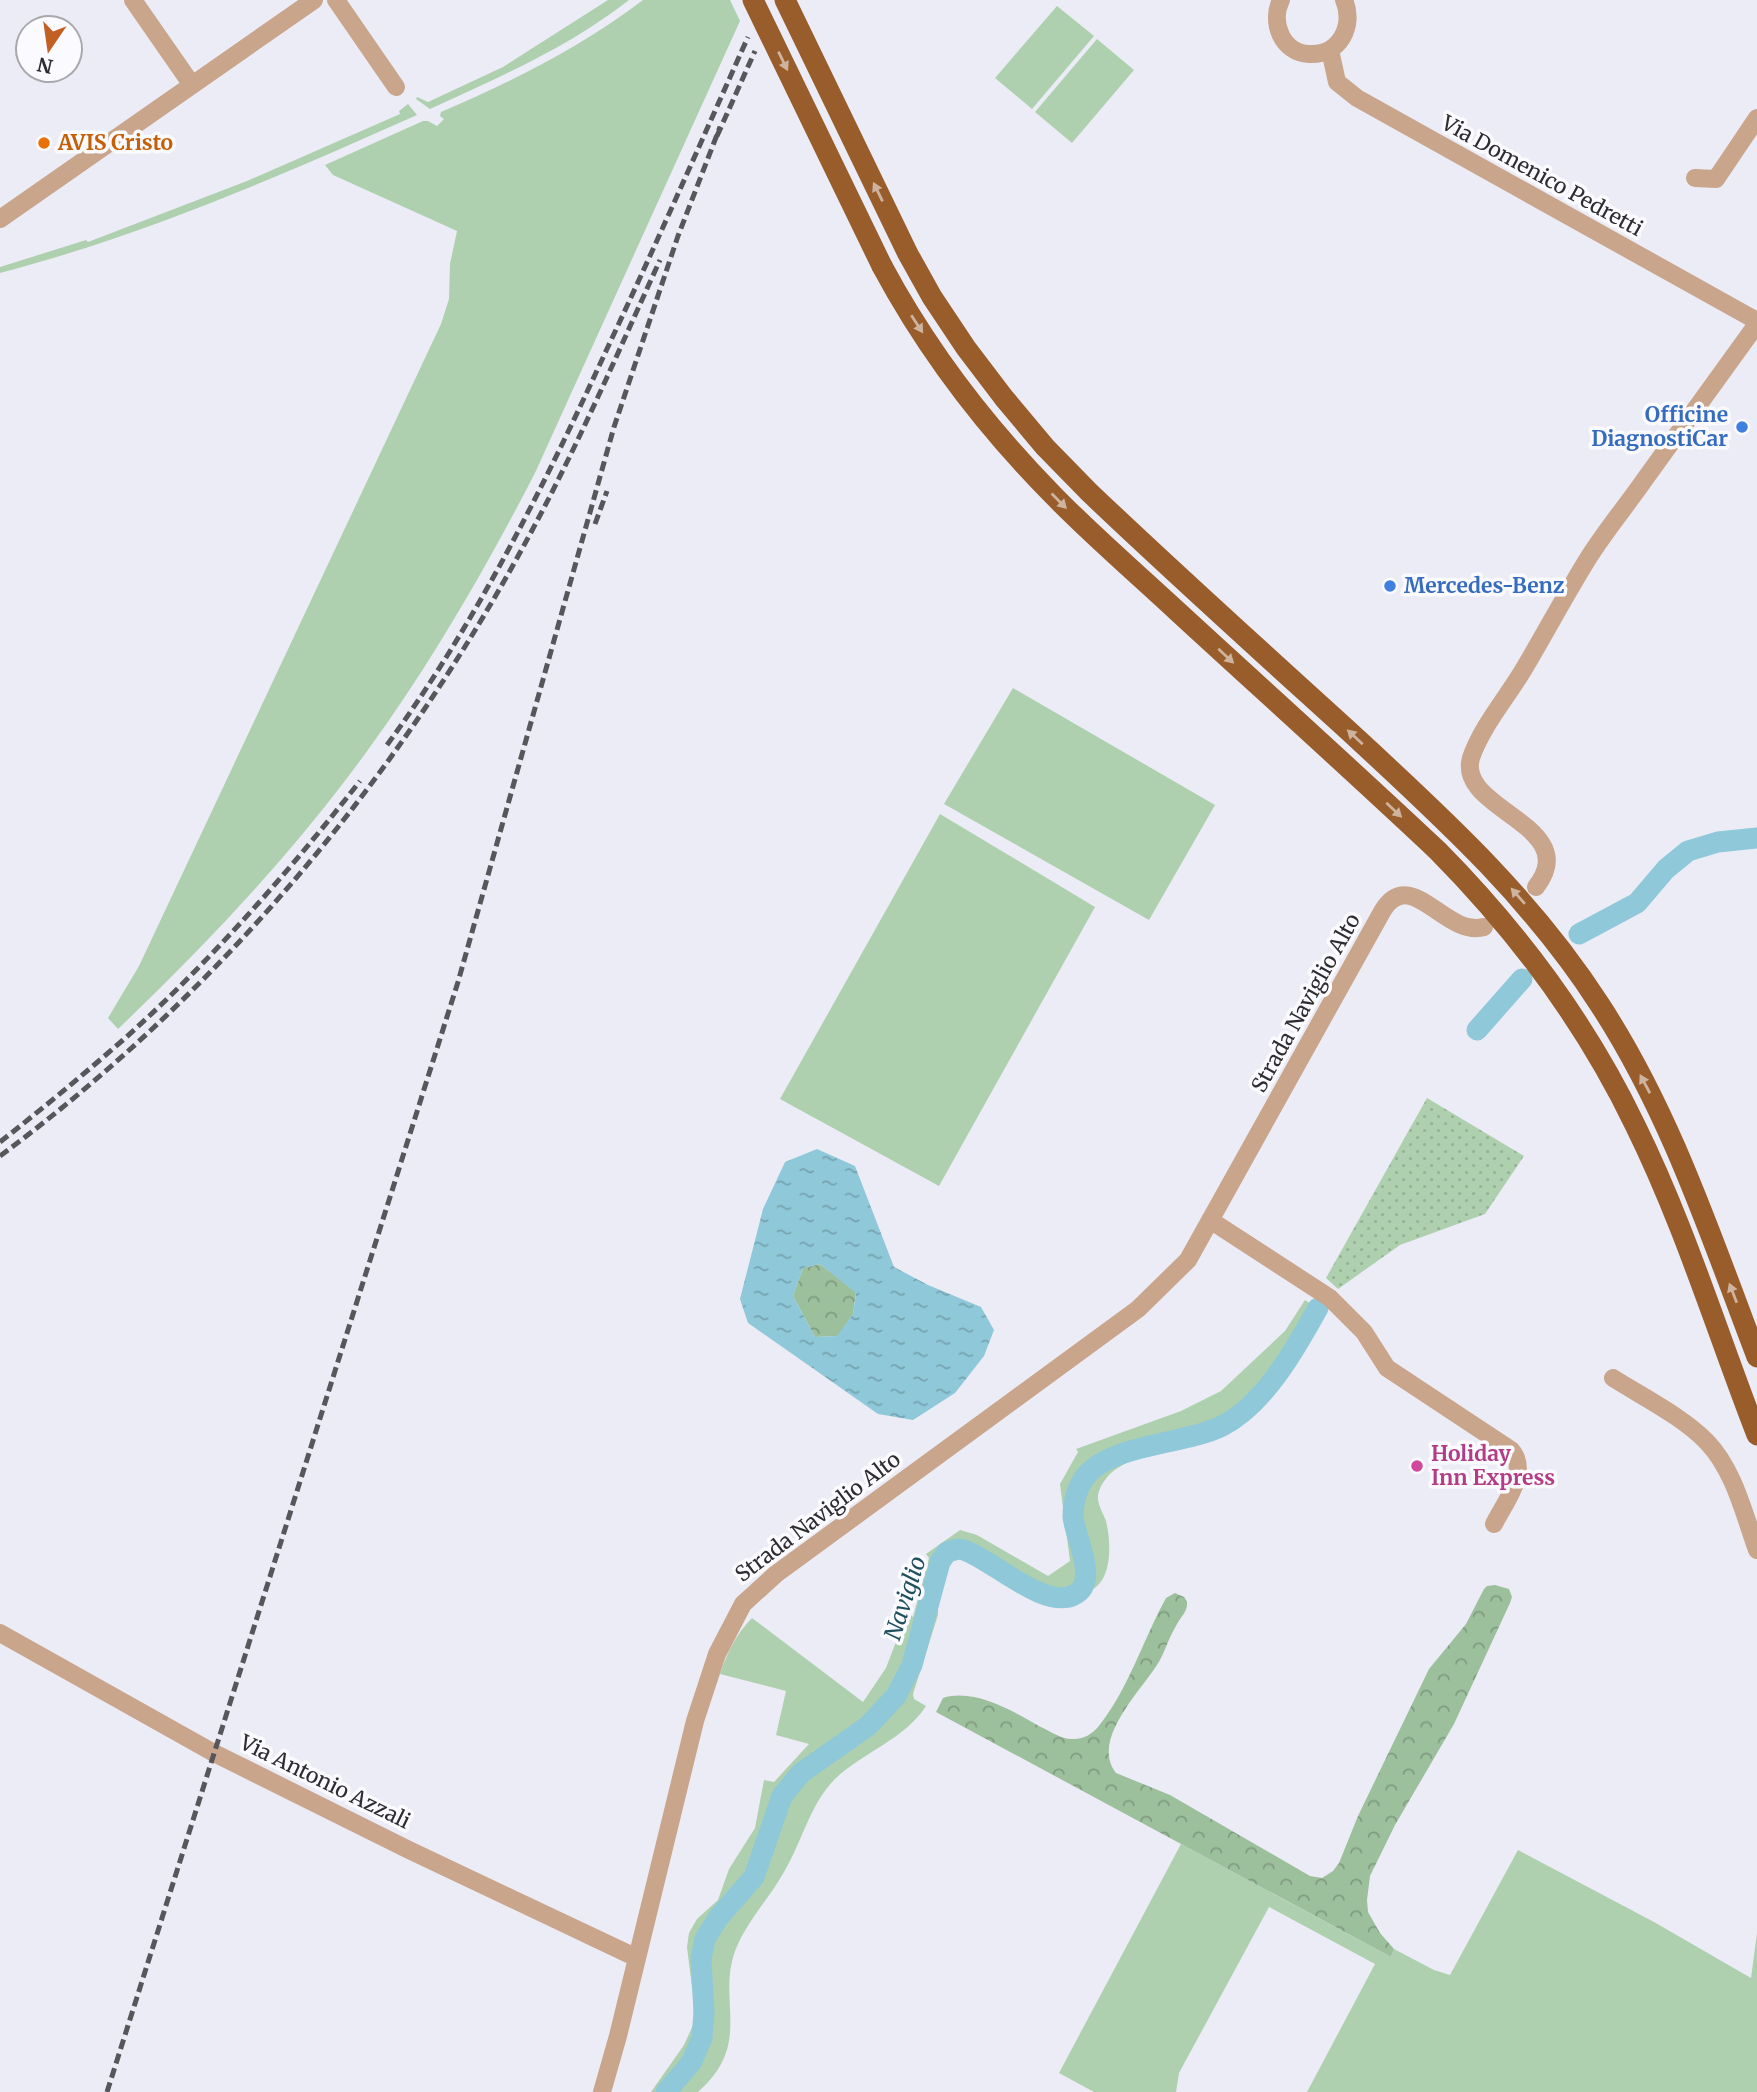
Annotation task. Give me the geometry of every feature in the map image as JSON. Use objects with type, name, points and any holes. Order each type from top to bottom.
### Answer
[{"type":"highway","points":[[753,0],[882,266],[906,308],[983,416],[1031,472],[1099,539],[1438,851],[1482,897],[1535,962],[1595,1050],[1635,1124],[1669,1201],[1757,1435]]},
{"type":"highway","points":[[785,0],[908,254],[932,297],[966,348],[1011,407],[1060,463],[1164,562],[1455,829],[1514,890],[1553,938],[1611,1023],[1661,1115],[1695,1192],[1757,1357]]},
{"type":"street","points":[[132,0],[192,85]]},
{"type":"street","points":[[0,219],[313,0]]},
{"type":"street","points":[[335,0],[396,87]]},
{"type":"street","points":[[1281,0],[1276,17],[1279,33],[1286,43],[1298,52],[1311,55],[1330,50],[1346,32],[1349,21],[1344,0]]},
{"type":"street","name":"Via Domenico Pedretti","points":[[1330,50],[1337,82],[1357,99],[1757,323]]},
{"type":"street","points":[[1695,178],[1717,178],[1757,118]]},
{"type":"street","points":[[1536,887],[1546,868],[1542,846],[1526,826],[1474,783],[1469,769],[1472,756],[1590,555],[1757,323]]},
{"type":"street","name":"Strada Naviglio Alto","points":[[602,2092],[695,1721],[717,1654],[743,1604],[776,1574],[1139,1309],[1188,1260],[1390,901],[1398,894],[1409,894],[1460,925],[1474,929],[1484,927]]},
{"type":"street","points":[[1210,1220],[1330,1298],[1364,1332],[1387,1368],[1511,1450],[1518,1460],[1518,1474],[1494,1524]]},
{"type":"street","points":[[1613,1378],[1686,1425],[1708,1443],[1733,1485],[1757,1549]]},
{"type":"street","name":"Via Antonio Azzali","points":[[0,1633],[214,1753],[409,1850],[637,1958]]},
{"type":"green space","points":[[608,0],[629,0],[558,47],[482,85],[430,109],[416,99],[417,97],[428,102],[503,67]]},
{"type":"green space","points":[[643,0],[730,0],[740,21],[535,473],[456,616],[365,754],[278,863],[184,964],[118,1029],[108,1018],[139,966],[441,324],[449,299],[450,264],[457,231],[333,175],[325,165],[423,121],[437,126],[444,119],[440,116],[441,112],[545,62],[594,34]]},
{"type":"green space","points":[[1057,6],[1094,36],[1032,109],[995,78]]},
{"type":"green space","points":[[1097,39],[1134,70],[1072,143],[1035,112]]},
{"type":"green space","points":[[408,104],[417,115],[263,182],[107,241],[0,273],[0,267],[86,240],[88,242],[247,181],[400,114],[399,111]]},
{"type":"green space","points":[[1013,688],[1215,805],[1149,920],[944,804]]},
{"type":"green space","points":[[940,814],[1095,907],[939,1186],[780,1099]]},
{"type":"green space","points":[[1427,1098],[1524,1156],[1485,1214],[1400,1245],[1338,1289],[1326,1278]]},
{"type":"green space","points":[[820,1264],[856,1292],[853,1314],[838,1336],[815,1337],[793,1296],[803,1268]]},
{"type":"green space","points":[[1305,1300],[1311,1304],[1295,1334],[1266,1380],[1243,1406],[1213,1425],[1108,1453],[1092,1463],[1079,1476],[1069,1506],[1079,1561],[1076,1584],[1058,1590],[1041,1586],[972,1544],[954,1544],[936,1555],[903,1671],[892,1693],[866,1721],[803,1762],[783,1781],[773,1799],[747,1874],[705,1923],[697,1946],[698,2023],[695,2038],[679,2069],[656,2092],[651,2092],[684,2045],[693,2025],[694,2003],[687,1947],[689,1933],[697,1919],[718,1900],[729,1869],[755,1828],[764,1780],[774,1782],[809,1744],[776,1735],[786,1691],[720,1674],[733,1644],[746,1624],[752,1618],[863,1702],[886,1668],[907,1613],[913,1617],[929,1558],[926,1554],[960,1530],[977,1535],[1048,1576],[1070,1561],[1060,1484],[1078,1452],[1076,1449],[1181,1411],[1221,1391],[1285,1331]]},
{"type":"green space","points":[[1161,1449],[1123,1465],[1110,1474],[1101,1486],[1098,1498],[1108,1529],[1109,1559],[1103,1578],[1091,1590],[1094,1569],[1079,1518],[1080,1500],[1086,1486],[1110,1466]]},
{"type":"green space","points":[[1495,1585],[1509,1589],[1512,1597],[1510,1603],[1454,1724],[1395,1825],[1370,1876],[1368,1912],[1380,1933],[1394,1949],[1391,1957],[936,1712],[943,1698],[967,1696],[1005,1708],[1061,1737],[1074,1739],[1088,1736],[1109,1713],[1166,1598],[1175,1593],[1184,1597],[1187,1602],[1186,1609],[1160,1660],[1114,1729],[1109,1745],[1110,1759],[1116,1773],[1170,1795],[1310,1876],[1322,1878],[1339,1863],[1358,1816],[1429,1669],[1466,1624],[1484,1589]]},
{"type":"green space","points":[[933,1599],[938,1605],[938,1615],[913,1694],[914,1699],[926,1706],[906,1728],[846,1770],[826,1789],[784,1872],[738,1944],[731,1964],[730,2037],[725,2055],[715,2073],[698,2092],[673,2092],[693,2074],[704,2057],[709,2039],[706,1964],[714,1935],[752,1893],[760,1880],[794,1790],[876,1727],[905,1695],[920,1659]]},
{"type":"green space","points":[[1181,1844],[1391,1957],[1394,1949],[1434,1970],[1450,1975],[1518,1850],[1654,1922],[1751,1978],[1757,1933],[1757,2092],[1307,2092],[1375,1964],[1269,1907],[1179,2073],[1176,2092],[1094,2092],[1059,2073]]},
{"type":"water","points":[[817,1149],[855,1166],[894,1267],[928,1285],[981,1307],[994,1330],[984,1356],[955,1393],[913,1420],[878,1414],[748,1323],[740,1299],[763,1209],[785,1162]],"holes":[[[820,1264],[856,1293],[853,1314],[837,1336],[815,1337],[793,1296],[803,1268]]]},
{"type":"waterway","name":"Naviglio","points":[[1579,934],[1637,903],[1666,869],[1688,851],[1718,842],[1757,838]]},
{"type":"waterway","name":"Naviglio","points":[[1477,1030],[1522,979]]},
{"type":"waterway","name":"Naviglio","points":[[666,2092],[691,2063],[702,2038],[704,2012],[701,1959],[705,1939],[718,1918],[754,1877],[782,1796],[801,1773],[868,1726],[896,1696],[912,1665],[940,1562],[947,1552],[958,1549],[976,1555],[1019,1582],[1048,1596],[1062,1598],[1074,1595],[1082,1589],[1085,1581],[1084,1559],[1073,1517],[1076,1496],[1085,1477],[1097,1466],[1129,1451],[1206,1432],[1237,1417],[1278,1374],[1318,1308]]},
{"type":"railway","points":[[387,745],[479,603],[532,504],[624,312],[748,37]]},
{"type":"railway","points":[[717,136],[755,51]]},
{"type":"railway","points":[[107,2092],[458,982],[614,427],[678,236],[720,127]]},
{"type":"railway","points":[[0,1156],[82,1091],[161,1021],[235,947],[304,868],[369,786],[430,701],[486,612],[537,521],[660,260]]},
{"type":"railway","points":[[595,524],[607,491]]},
{"type":"railway","points":[[0,1142],[123,1040],[187,980],[276,883],[360,781]]},
{"type":"place","name":"AVIS Cristo","points":[[44,143]]},
{"type":"place","name":"Officine DiagnostiCar","points":[[1742,427]]},
{"type":"place","name":"Mercedes-Benz","points":[[1390,586]]},
{"type":"place","name":"Holiday Inn Express","points":[[1417,1466]]}]
